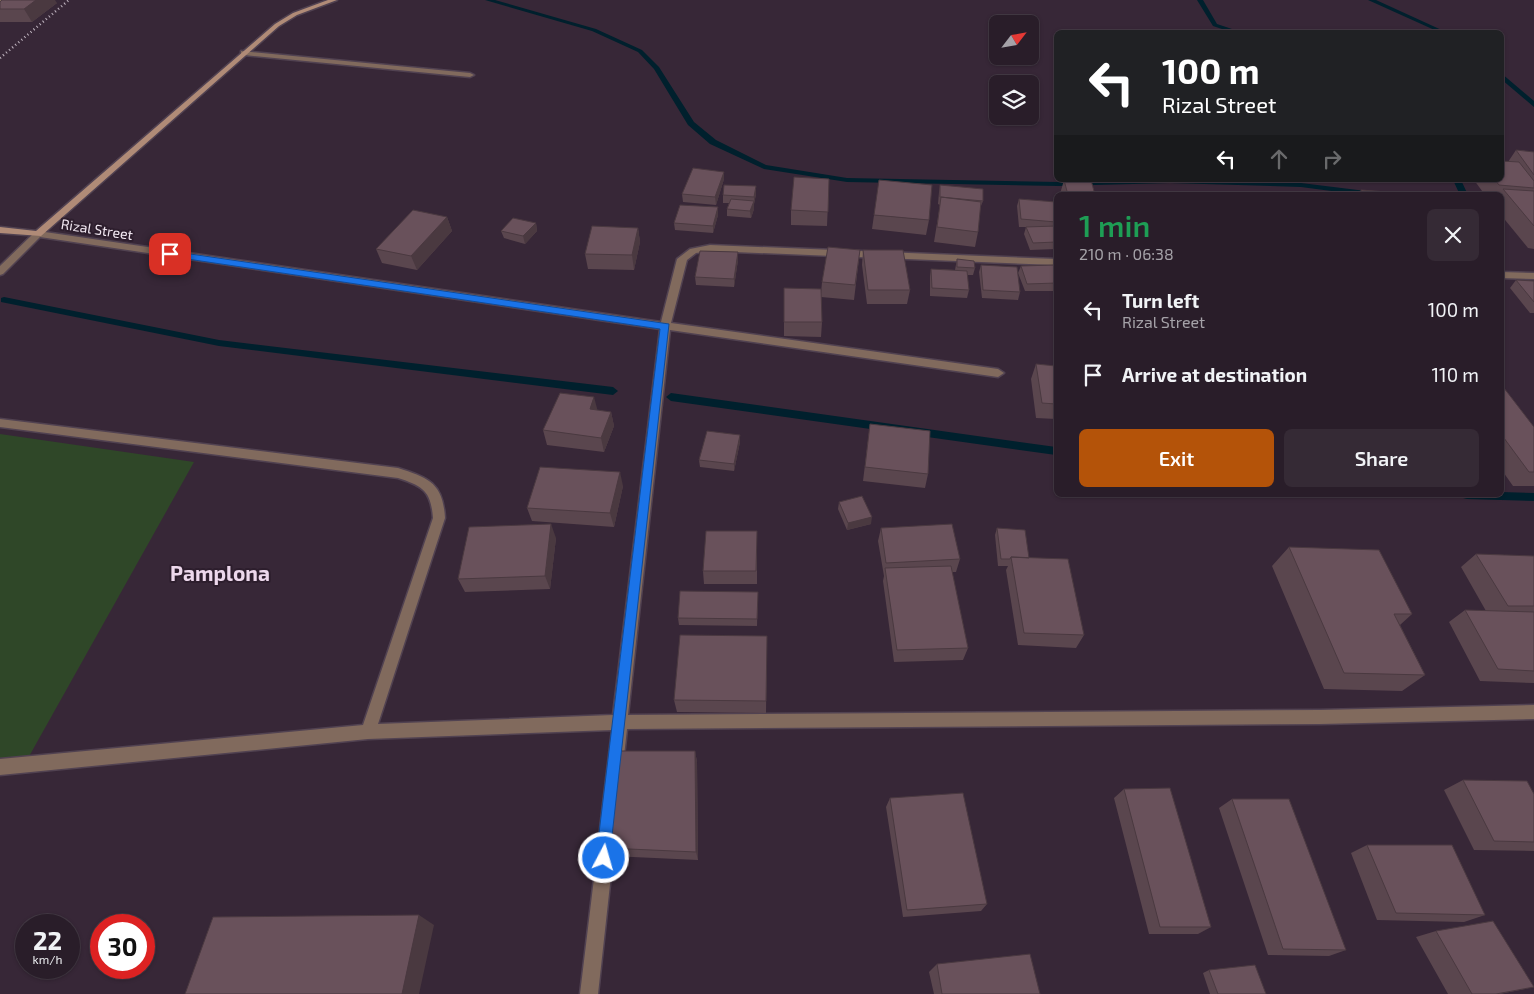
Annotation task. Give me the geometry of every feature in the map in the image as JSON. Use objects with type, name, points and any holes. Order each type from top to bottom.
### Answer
[{"type":"main road","points":[[38,234],[244,53],[288,18],[334,0]]},
{"type":"main road","name":"Rizal Street","points":[[0,230],[38,234]]},
{"type":"street","points":[[244,53],[470,75]]},
{"type":"street","points":[[0,272],[38,234]]},
{"type":"street","name":"Rizal Street","points":[[38,234],[665,327],[998,373]]},
{"type":"street","points":[[589,994],[665,327],[682,259],[694,251],[710,248],[1054,262]]},
{"type":"street","points":[[1504,275],[1534,276]]},
{"type":"street","points":[[0,423],[398,473],[420,480],[433,490],[439,500],[439,518],[368,732]]},
{"type":"street","points":[[0,767],[368,732],[619,722],[1320,718],[1534,712]]},
{"type":"green space","points":[[0,434],[194,462],[27,760],[0,761]]},
{"type":"building","points":[[2,0],[36,0],[24,9],[0,9],[0,2]]},
{"type":"building","points":[[1516,150],[1534,152],[1534,175]]},
{"type":"building","points":[[1504,161],[1519,162],[1534,181],[1534,188],[1499,185],[1497,182],[1504,182]]},
{"type":"building","points":[[693,168],[724,172],[715,197],[682,194]]},
{"type":"building","points":[[794,177],[829,179],[828,212],[791,210]]},
{"type":"building","points":[[879,180],[932,185],[929,220],[874,215]]},
{"type":"building","points":[[1065,182],[1092,182],[1094,192],[1067,192]]},
{"type":"building","points":[[724,185],[756,186],[754,197],[723,195]]},
{"type":"building","points":[[940,185],[983,189],[983,201],[940,197]]},
{"type":"building","points":[[1503,189],[1534,191],[1534,226]]},
{"type":"building","points":[[1361,190],[1388,192],[1362,192]]},
{"type":"building","points":[[941,197],[981,202],[978,232],[937,227]]},
{"type":"building","points":[[731,199],[754,201],[750,211],[727,209]]},
{"type":"building","points":[[1019,199],[1054,202],[1054,222],[1021,219]]},
{"type":"building","points":[[680,205],[718,207],[713,226],[674,223]]},
{"type":"building","points":[[413,210],[447,217],[411,256],[376,249]]},
{"type":"building","points":[[513,218],[536,223],[523,236],[501,231]]},
{"type":"building","points":[[592,226],[638,228],[632,255],[585,254]]},
{"type":"building","points":[[1054,226],[1054,242],[1033,243],[1026,227]]},
{"type":"building","points":[[828,247],[860,250],[855,285],[822,282]]},
{"type":"building","points":[[863,250],[903,250],[910,290],[868,290]]},
{"type":"building","points":[[700,251],[738,252],[734,279],[695,277]]},
{"type":"building","points":[[957,259],[974,261],[975,268],[957,267]]},
{"type":"building","points":[[981,265],[1017,267],[1020,292],[983,290]]},
{"type":"building","points":[[1054,265],[1054,283],[1027,284],[1021,266]]},
{"type":"building","points":[[931,269],[967,271],[969,290],[932,288]]},
{"type":"building","points":[[1516,280],[1534,281],[1534,302]]},
{"type":"building","points":[[784,288],[821,289],[822,322],[784,322]]},
{"type":"building","points":[[1036,364],[1054,366],[1054,404],[1042,403]]},
{"type":"building","points":[[1504,388],[1534,427],[1534,472],[1529,472],[1504,438]]},
{"type":"building","points":[[560,393],[594,397],[590,409],[611,412],[601,438],[543,430]]},
{"type":"building","points":[[870,424],[930,431],[928,474],[865,467]]},
{"type":"building","points":[[707,431],[740,435],[734,464],[699,460]]},
{"type":"building","points":[[540,467],[620,472],[610,513],[527,508]]},
{"type":"building","points":[[862,496],[872,517],[848,523],[839,502]]},
{"type":"building","points":[[551,524],[545,576],[458,579],[469,527]]},
{"type":"building","points":[[952,524],[960,559],[886,563],[881,528]]},
{"type":"building","points":[[997,528],[1025,530],[1029,558],[1011,557],[1010,559],[1001,559]]},
{"type":"building","points":[[706,531],[757,531],[756,571],[703,571]]},
{"type":"building","points":[[1289,547],[1379,550],[1412,614],[1394,614],[1425,675],[1344,673]]},
{"type":"building","points":[[1476,554],[1534,556],[1534,606],[1508,606]]},
{"type":"building","points":[[1011,557],[1068,559],[1084,635],[1024,633]]},
{"type":"building","points":[[951,566],[968,648],[897,650],[885,568]]},
{"type":"building","points":[[680,591],[758,592],[757,619],[678,618]]},
{"type":"building","points":[[1465,610],[1534,612],[1534,671],[1498,669]]},
{"type":"building","points":[[680,635],[767,636],[766,701],[674,700]]},
{"type":"building","points":[[615,751],[695,751],[696,852],[607,848]]},
{"type":"building","points":[[1463,780],[1527,781],[1534,794],[1534,842],[1494,841]]},
{"type":"building","points":[[1170,788],[1211,927],[1160,927],[1124,789]]},
{"type":"building","points":[[963,793],[987,904],[907,910],[890,798]]},
{"type":"building","points":[[1232,799],[1289,799],[1346,950],[1283,949]]},
{"type":"building","points":[[1367,845],[1452,845],[1485,915],[1396,913]]},
{"type":"building","points":[[419,915],[402,994],[185,994],[213,917]]},
{"type":"building","points":[[1493,921],[1534,987],[1496,994],[1472,994],[1436,931]]},
{"type":"building","points":[[1030,954],[1040,994],[942,994],[937,964]]},
{"type":"building","points":[[1255,965],[1266,994],[1218,994],[1209,970]]},
{"type":"waterway","points":[[488,0],[594,30],[640,51],[657,68],[691,123],[713,142],[764,167],[847,180],[1058,184],[1133,182]]},
{"type":"waterway","points":[[1200,0],[1215,25],[1230,30]]},
{"type":"waterway","points":[[1371,0],[1438,30]]},
{"type":"waterway","points":[[1504,78],[1534,105]]},
{"type":"waterway","points":[[1203,182],[1301,185],[1358,192]]},
{"type":"waterway","points":[[1458,182],[1463,192]]},
{"type":"waterway","points":[[4,300],[219,343],[613,391]]},
{"type":"waterway","points":[[671,397],[1054,451]]},
{"type":"waterway","points":[[1504,496],[1534,497]]},
{"type":"railway","points":[[0,58],[69,0]]},
{"type":"district","name":"Pamplona","points":[[220,572]]},
{"type":"route","points":[[170,254],[665,327],[604,858]]}]
